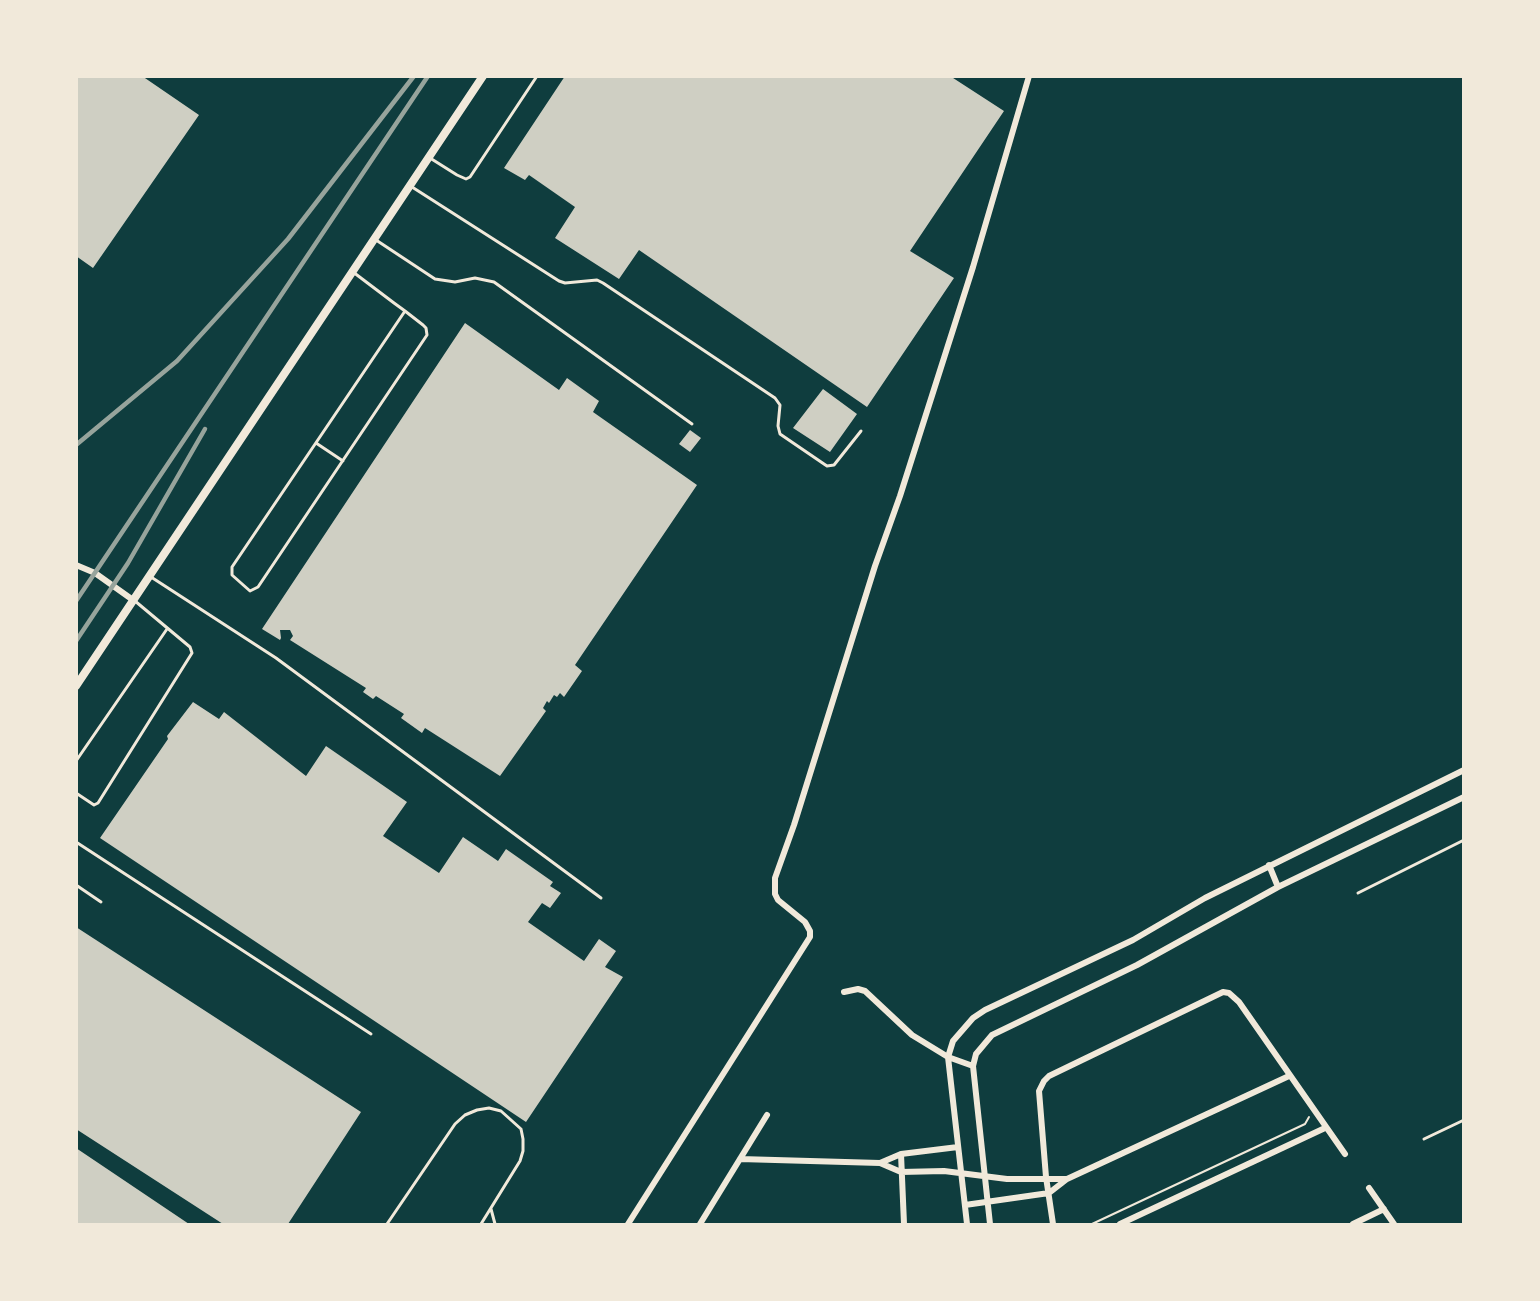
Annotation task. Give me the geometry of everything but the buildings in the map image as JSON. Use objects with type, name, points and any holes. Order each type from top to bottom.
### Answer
[{"type":"street","points":[[76,686],[483,76]]},
{"type":"street","points":[[628,1224],[810,937],[810,931],[805,922],[778,900],[775,894],[775,878],[794,825],[875,566],[900,496],[1029,76]]},
{"type":"street","points":[[76,565],[104,579],[134,600]]},
{"type":"street","points":[[967,1224],[948,1057],[953,1041],[973,1018],[985,1010],[1133,940],[1205,898],[1269,865],[1464,770]]},
{"type":"street","points":[[990,1224],[973,1066],[976,1054],[983,1043],[1002,1029],[1137,965],[1278,887],[1464,797]]},
{"type":"street","points":[[1269,865],[1278,887]]},
{"type":"street","points":[[844,992],[858,989],[865,992],[912,1035],[948,1057],[973,1066]]},
{"type":"street","points":[[1053,1224],[1039,1092],[1044,1081],[1049,1076],[1216,994],[1229,993],[1239,1002],[1345,1155]]},
{"type":"street","points":[[965,1205],[1048,1193],[1067,1179],[1289,1076]]},
{"type":"street","points":[[700,1224],[767,1114]]},
{"type":"street","points":[[1120,1224],[1325,1128]]},
{"type":"street","points":[[740,1159],[880,1162],[901,1154],[958,1147]]},
{"type":"street","points":[[901,1154],[904,1224]]},
{"type":"street","points":[[880,1162],[901,1172],[929,1170],[986,1177],[1067,1179]]},
{"type":"street","points":[[1369,1188],[1394,1224]]},
{"type":"street","points":[[1353,1224],[1384,1209]]},
{"type":"lane","points":[[429,157],[457,175],[466,179],[470,177],[537,76]]},
{"type":"lane","points":[[410,186],[559,281],[566,283],[597,280],[603,283],[775,398],[780,405],[778,426],[780,434],[827,466],[834,465],[861,431]]},
{"type":"lane","points":[[375,239],[435,279],[455,282],[475,278],[494,282],[692,424]]},
{"type":"lane","points":[[353,272],[405,311],[426,328],[427,335],[258,587],[253,591],[247,589],[232,575],[232,567],[405,311]]},
{"type":"lane","points":[[316,443],[343,461]]},
{"type":"lane","points":[[150,576],[276,658],[601,898]]},
{"type":"lane","points":[[76,793],[94,804],[98,803],[192,654],[190,647],[134,600]]},
{"type":"lane","points":[[76,761],[168,628]]},
{"type":"lane","points":[[1358,893],[1464,840]]},
{"type":"lane","points":[[76,842],[371,1034]]},
{"type":"lane","points":[[76,885],[101,902]]},
{"type":"lane","points":[[387,1224],[455,1124],[471,1112],[489,1108],[501,1111],[513,1120],[521,1129],[524,1139],[520,1161],[481,1224]]},
{"type":"lane","points":[[1424,1139],[1464,1120]]},
{"type":"lane","points":[[491,1209],[495,1224]]},
{"type":"path","points":[[1092,1224],[1305,1124],[1309,1117],[1308,1111]]},
{"type":"railway","points":[[76,445],[177,361],[288,239],[414,76]]},
{"type":"railway","points":[[76,601],[428,76]]},
{"type":"railway","points":[[76,641],[128,563],[205,429]]}]
